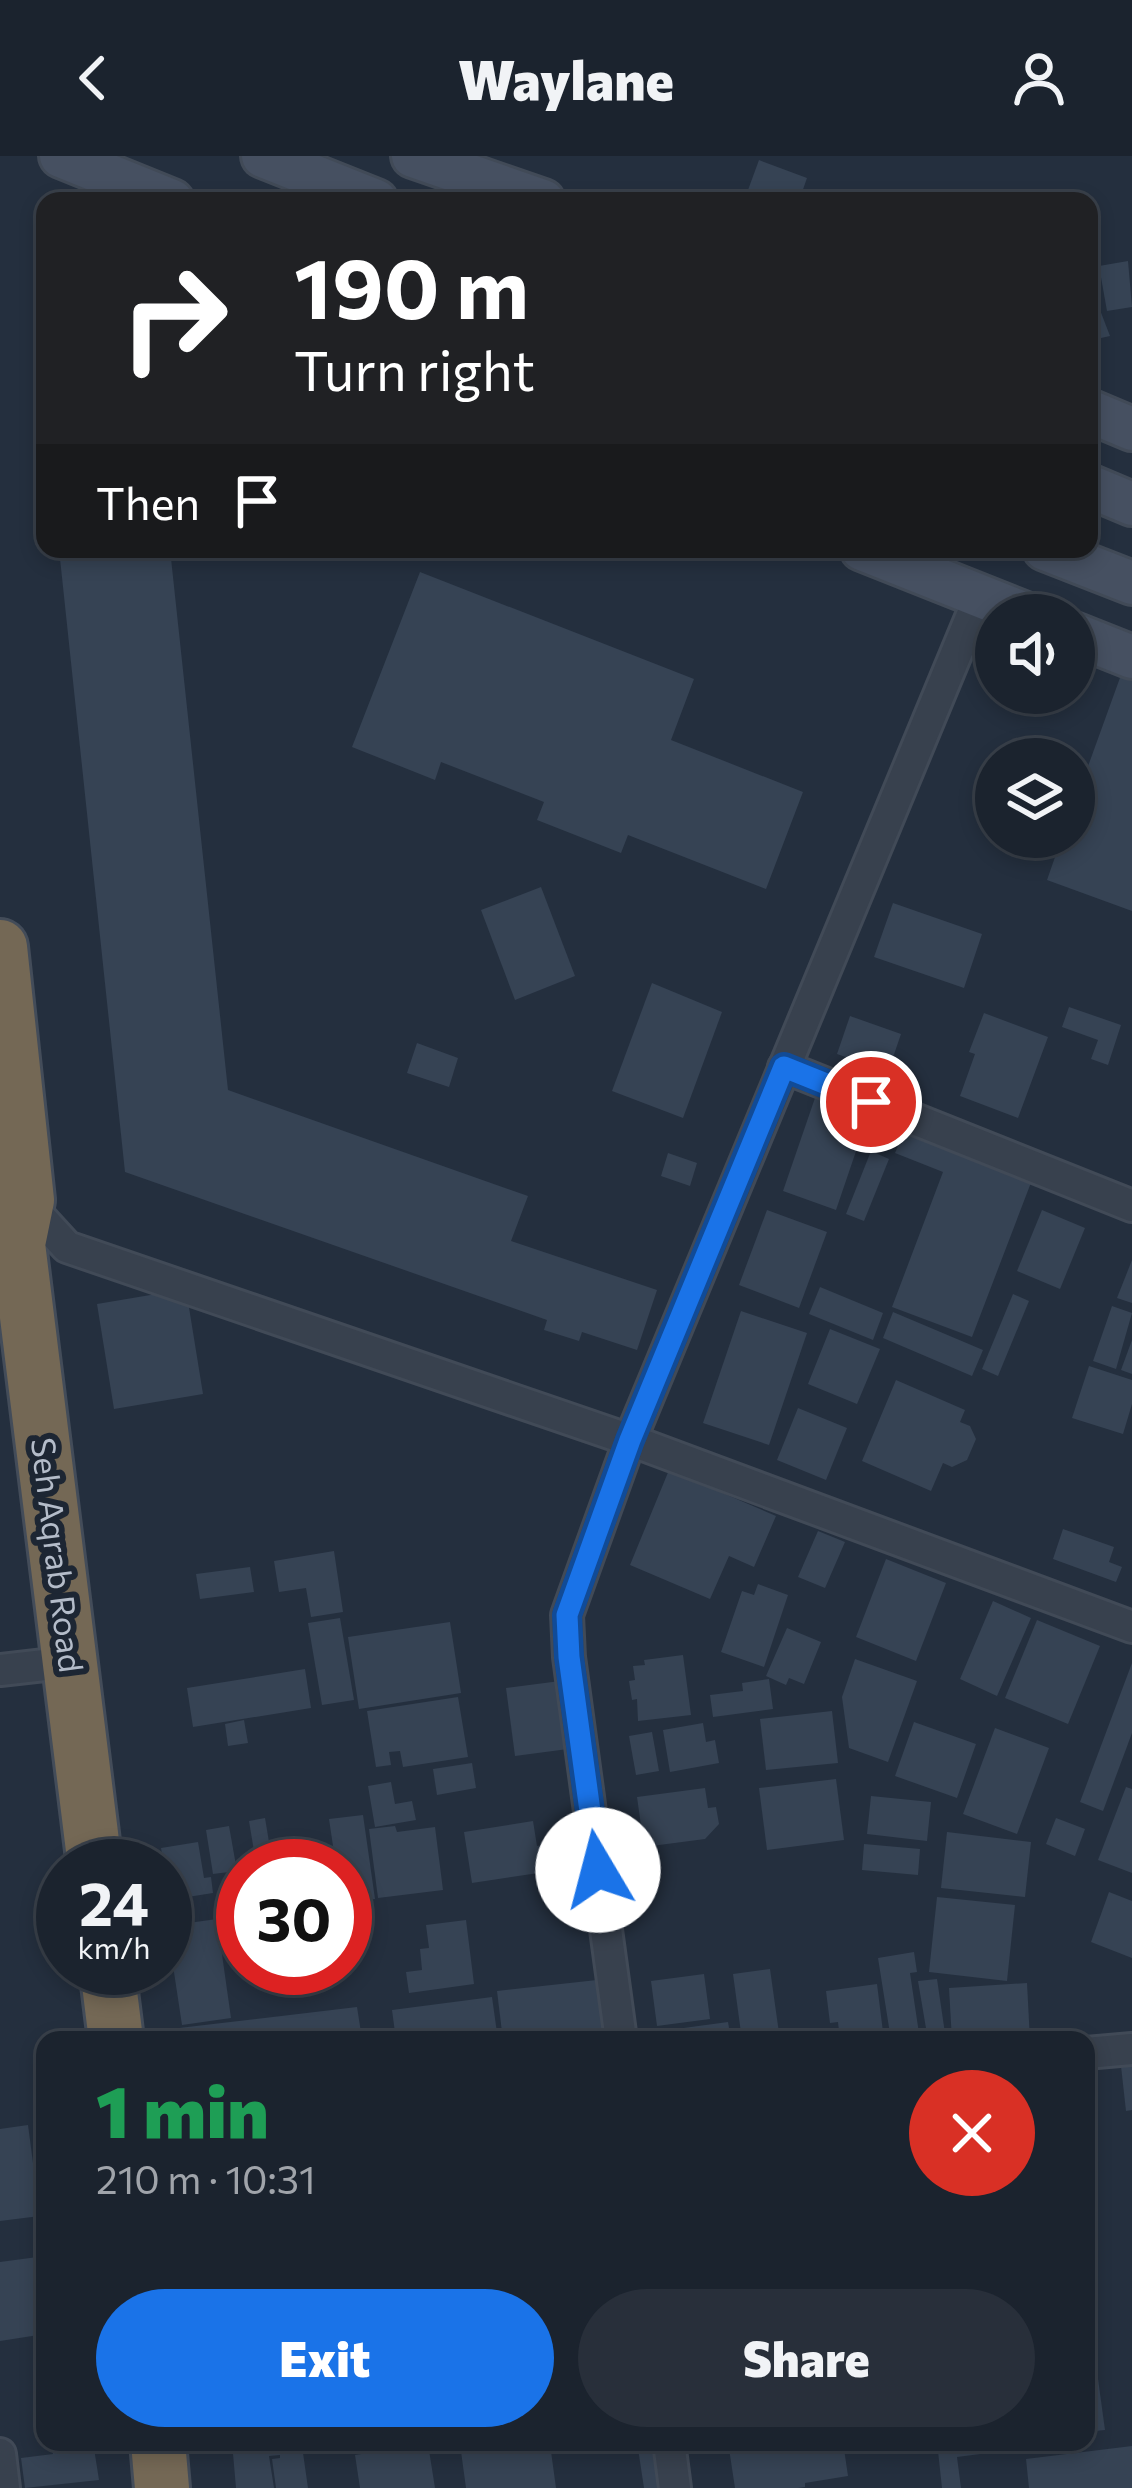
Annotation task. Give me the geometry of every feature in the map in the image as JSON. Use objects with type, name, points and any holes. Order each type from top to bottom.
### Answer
[{"type":"highway","name":"Seh Aqrab Road","points":[[0,947],[11,1230],[92,1839]]},
{"type":"highway","points":[[110,1995],[115,2031]]},
{"type":"highway","points":[[159,2451],[163,2488]]},
{"type":"street","points":[[61,156],[150,192]]},
{"type":"street","points":[[263,156],[353,192]]},
{"type":"street","points":[[413,156],[517,192]]},
{"type":"street","points":[[1098,415],[1132,429]]},
{"type":"street","points":[[1098,491],[1132,504]]},
{"type":"street","points":[[885,558],[975,594]]},
{"type":"street","points":[[1068,558],[1132,584]]},
{"type":"street","points":[[620,2031],[567,1615],[630,1440],[975,608]]},
{"type":"street","points":[[1095,642],[1132,657]]},
{"type":"street","points":[[784,1067],[1132,1206]]},
{"type":"street","points":[[11,1230],[630,1440],[1132,1627]]},
{"type":"street","points":[[0,1670],[71,1662]]},
{"type":"street","points":[[1095,2052],[1132,2048]]},
{"type":"street","points":[[670,2451],[675,2488]]},
{"type":"street","points":[[0,2454],[4,2488]]},
{"type":"building","points":[[759,160],[807,178],[802,192],[747,192]]},
{"type":"building","points":[[1128,261],[1132,307],[1107,311],[1099,266]]},
{"type":"building","points":[[1100,310],[1110,336],[1098,339]]},
{"type":"building","points":[[60,558],[171,558],[228,1090],[528,1196],[511,1241],[657,1290],[637,1350],[582,1332],[579,1341],[544,1330],[547,1320],[125,1172]]},
{"type":"building","points":[[420,572],[694,679],[671,740],[803,792],[766,889],[628,835],[621,853],[537,820],[544,802],[441,762],[435,780],[352,747]]},
{"type":"building","points":[[1121,675],[1132,679],[1132,911],[1047,880],[1055,858],[1095,858],[1095,747]]},
{"type":"building","points":[[541,887],[575,976],[515,1000],[481,910]]},
{"type":"building","points":[[893,903],[982,934],[964,988],[874,957]]},
{"type":"building","points":[[652,983],[722,1012],[683,1118],[612,1091]]},
{"type":"building","points":[[1069,1007],[1121,1025],[1108,1065],[1091,1059],[1098,1040],[1062,1027]]},
{"type":"building","points":[[984,1013],[1048,1037],[1018,1118],[960,1096]]},
{"type":"building","points":[[850,1016],[901,1034],[888,1072],[837,1054]]},
{"type":"building","points":[[417,1043],[458,1058],[449,1087],[407,1073]]},
{"type":"building","points":[[815,1098],[868,1116],[836,1210],[783,1191]]},
{"type":"building","points":[[887,1120],[1032,1180],[972,1337],[892,1307],[943,1172],[895,1153],[898,1146],[880,1139]]},
{"type":"building","points":[[871,1151],[889,1159],[864,1221],[846,1214]]},
{"type":"building","points":[[668,1153],[697,1163],[690,1186],[661,1176]]},
{"type":"building","points":[[767,1210],[827,1232],[799,1308],[739,1285]]},
{"type":"building","points":[[1042,1210],[1085,1228],[1060,1289],[1017,1271]]},
{"type":"building","points":[[1132,1260],[1132,1303],[1117,1298]]},
{"type":"building","points":[[820,1287],[883,1313],[873,1340],[809,1314]]},
{"type":"building","points":[[186,1289],[203,1394],[114,1409],[97,1304]]},
{"type":"building","points":[[1013,1294],[1029,1301],[998,1376],[982,1369]]},
{"type":"building","points":[[1112,1306],[1132,1313],[1116,1369],[1093,1361]]},
{"type":"building","points":[[741,1311],[807,1333],[769,1445],[703,1423]]},
{"type":"building","points":[[893,1312],[983,1350],[972,1376],[883,1338]]},
{"type":"building","points":[[830,1329],[880,1349],[857,1404],[808,1384]]},
{"type":"building","points":[[1132,1340],[1132,1374],[1121,1370]]},
{"type":"building","points":[[1089,1366],[1132,1380],[1132,1404],[1123,1434],[1072,1418]]},
{"type":"building","points":[[896,1380],[965,1410],[960,1422],[970,1426],[976,1439],[967,1460],[952,1467],[943,1463],[931,1491],[862,1461]]},
{"type":"building","points":[[798,1408],[847,1428],[826,1480],[777,1460]]},
{"type":"building","points":[[669,1470],[776,1516],[754,1567],[729,1556],[710,1599],[630,1565]]},
{"type":"building","points":[[1063,1529],[1114,1547],[1109,1562],[1122,1567],[1116,1582],[1053,1559]]},
{"type":"building","points":[[818,1531],[845,1542],[825,1588],[798,1577]]},
{"type":"building","points":[[334,1551],[343,1612],[311,1617],[306,1588],[279,1592],[274,1561]]},
{"type":"building","points":[[886,1559],[946,1583],[916,1661],[856,1637]]},
{"type":"building","points":[[250,1567],[254,1592],[200,1599],[196,1574]]},
{"type":"building","points":[[758,1584],[788,1595],[764,1667],[721,1652],[742,1591],[754,1595]]},
{"type":"building","points":[[993,1601],[1031,1618],[997,1696],[960,1679]]},
{"type":"building","points":[[340,1618],[354,1700],[322,1705],[308,1623]]},
{"type":"building","points":[[1037,1620],[1100,1646],[1068,1724],[1005,1698]]},
{"type":"building","points":[[450,1622],[461,1693],[359,1709],[348,1637]]},
{"type":"building","points":[[787,1628],[821,1642],[804,1684],[789,1678],[786,1685],[766,1676]]},
{"type":"building","points":[[683,1655],[691,1715],[638,1721],[637,1699],[632,1700],[629,1681],[635,1680],[633,1666]]},
{"type":"building","points":[[855,1659],[917,1681],[888,1762],[849,1748],[842,1697]]},
{"type":"building","points":[[1132,1663],[1132,1733],[1103,1811],[1080,1802]]},
{"type":"building","points":[[305,1669],[311,1708],[193,1727],[187,1688]]},
{"type":"building","points":[[769,1679],[773,1709],[713,1717],[710,1695],[743,1691],[742,1683]]},
{"type":"building","points":[[560,1681],[568,1749],[515,1756],[506,1688]]},
{"type":"building","points":[[458,1697],[468,1757],[403,1767],[400,1751],[389,1752],[391,1765],[376,1767],[367,1711]]},
{"type":"building","points":[[832,1711],[838,1763],[766,1770],[760,1719]]},
{"type":"building","points":[[244,1720],[248,1743],[228,1746],[225,1724]]},
{"type":"building","points":[[914,1722],[976,1744],[957,1798],[895,1776]]},
{"type":"building","points":[[703,1723],[706,1742],[715,1740],[719,1763],[670,1772],[663,1730]]},
{"type":"building","points":[[995,1728],[1049,1748],[1017,1834],[963,1814]]},
{"type":"building","points":[[652,1732],[659,1771],[636,1775],[629,1736]]},
{"type":"building","points":[[472,1763],[476,1788],[437,1795],[433,1769]]},
{"type":"building","points":[[836,1779],[844,1840],[767,1850],[759,1788]]},
{"type":"building","points":[[391,1782],[395,1804],[412,1801],[416,1820],[375,1827],[368,1786]]},
{"type":"building","points":[[1126,1787],[1132,1789],[1132,1873],[1098,1860]]},
{"type":"building","points":[[705,1788],[708,1808],[716,1807],[719,1824],[705,1839],[644,1847],[637,1797]]},
{"type":"building","points":[[871,1796],[931,1802],[927,1841],[867,1834]]},
{"type":"building","points":[[363,1815],[366,1839],[332,1839],[329,1819]]},
{"type":"building","points":[[265,1818],[268,1839],[252,1839],[249,1821]]},
{"type":"building","points":[[1056,1818],[1085,1829],[1075,1856],[1046,1844]]},
{"type":"building","points":[[533,1821],[537,1846],[548,1844],[552,1871],[472,1883],[464,1832]]},
{"type":"building","points":[[229,1826],[231,1839],[216,1839],[216,1874],[213,1874],[206,1830]]},
{"type":"building","points":[[395,1826],[397,1832],[435,1827],[443,1890],[378,1898],[369,1829]]},
{"type":"building","points":[[947,1832],[1031,1842],[1025,1897],[941,1888]]},
{"type":"building","points":[[575,1839],[579,1862],[559,1865],[556,1842]]},
{"type":"building","points":[[198,1842],[204,1878],[211,1877],[213,1893],[192,1896],[192,1843]]},
{"type":"building","points":[[864,1844],[920,1849],[918,1875],[862,1870]]},
{"type":"building","points":[[1109,1892],[1132,1901],[1132,1958],[1091,1942]]},
{"type":"building","points":[[937,1897],[1015,1905],[1007,1981],[929,1972]]},
{"type":"building","points":[[216,1919],[216,1995],[228,1995],[231,2018],[182,2025],[177,1995],[192,1995],[192,1922]]},
{"type":"building","points":[[466,1920],[474,1984],[409,1993],[406,1972],[422,1970],[420,1949],[429,1948],[426,1925]]},
{"type":"building","points":[[914,1952],[917,1972],[910,1973],[919,2031],[890,2031],[878,1958]]},
{"type":"building","points":[[770,1969],[779,2031],[741,2031],[733,1974]]},
{"type":"building","points":[[704,1974],[710,2019],[657,2026],[651,1981]]},
{"type":"building","points":[[937,1979],[945,2031],[926,2031],[918,1981]]},
{"type":"building","points":[[597,1980],[603,2029],[502,2031],[497,1991]]},
{"type":"building","points":[[1027,1983],[1030,2031],[951,2031],[949,1988]]},
{"type":"building","points":[[877,1984],[883,2031],[839,2031],[838,2022],[830,2023],[826,1991]]},
{"type":"building","points":[[492,1997],[497,2031],[395,2031],[392,2010]]},
{"type":"building","points":[[357,2007],[361,2031],[180,2031]]},
{"type":"building","points":[[728,2022],[730,2031],[661,2031]]},
{"type":"building","points":[[1132,2065],[1132,2110],[1126,2111],[1121,2066]]},
{"type":"building","points":[[28,2125],[36,2216],[0,2221],[0,2129]]},
{"type":"building","points":[[36,2257],[36,2335],[0,2341],[0,2262]]},
{"type":"building","points":[[1095,2357],[1105,2430],[1095,2431]]},
{"type":"building","points":[[1132,2446],[1132,2488],[1029,2488],[1026,2459]]},
{"type":"building","points":[[94,2451],[99,2480],[25,2488],[21,2458]]},
{"type":"building","points":[[233,2451],[320,2451],[303,2453],[308,2488],[276,2488],[272,2459],[280,2455],[269,2456],[274,2488],[236,2488]]},
{"type":"building","points":[[429,2451],[435,2488],[360,2488],[355,2455]]},
{"type":"building","points":[[461,2451],[551,2451],[556,2488],[466,2488]]},
{"type":"building","points":[[638,2451],[658,2451],[664,2488],[644,2488]]},
{"type":"building","points":[[729,2451],[844,2451],[848,2476],[798,2488],[735,2488]]},
{"type":"building","points":[[938,2451],[1003,2451],[957,2457],[961,2488],[942,2488]]},
{"type":"route","points":[[598,1870],[569,1657],[567,1615],[578,1584],[630,1440],[784,1067],[871,1102]]}]
